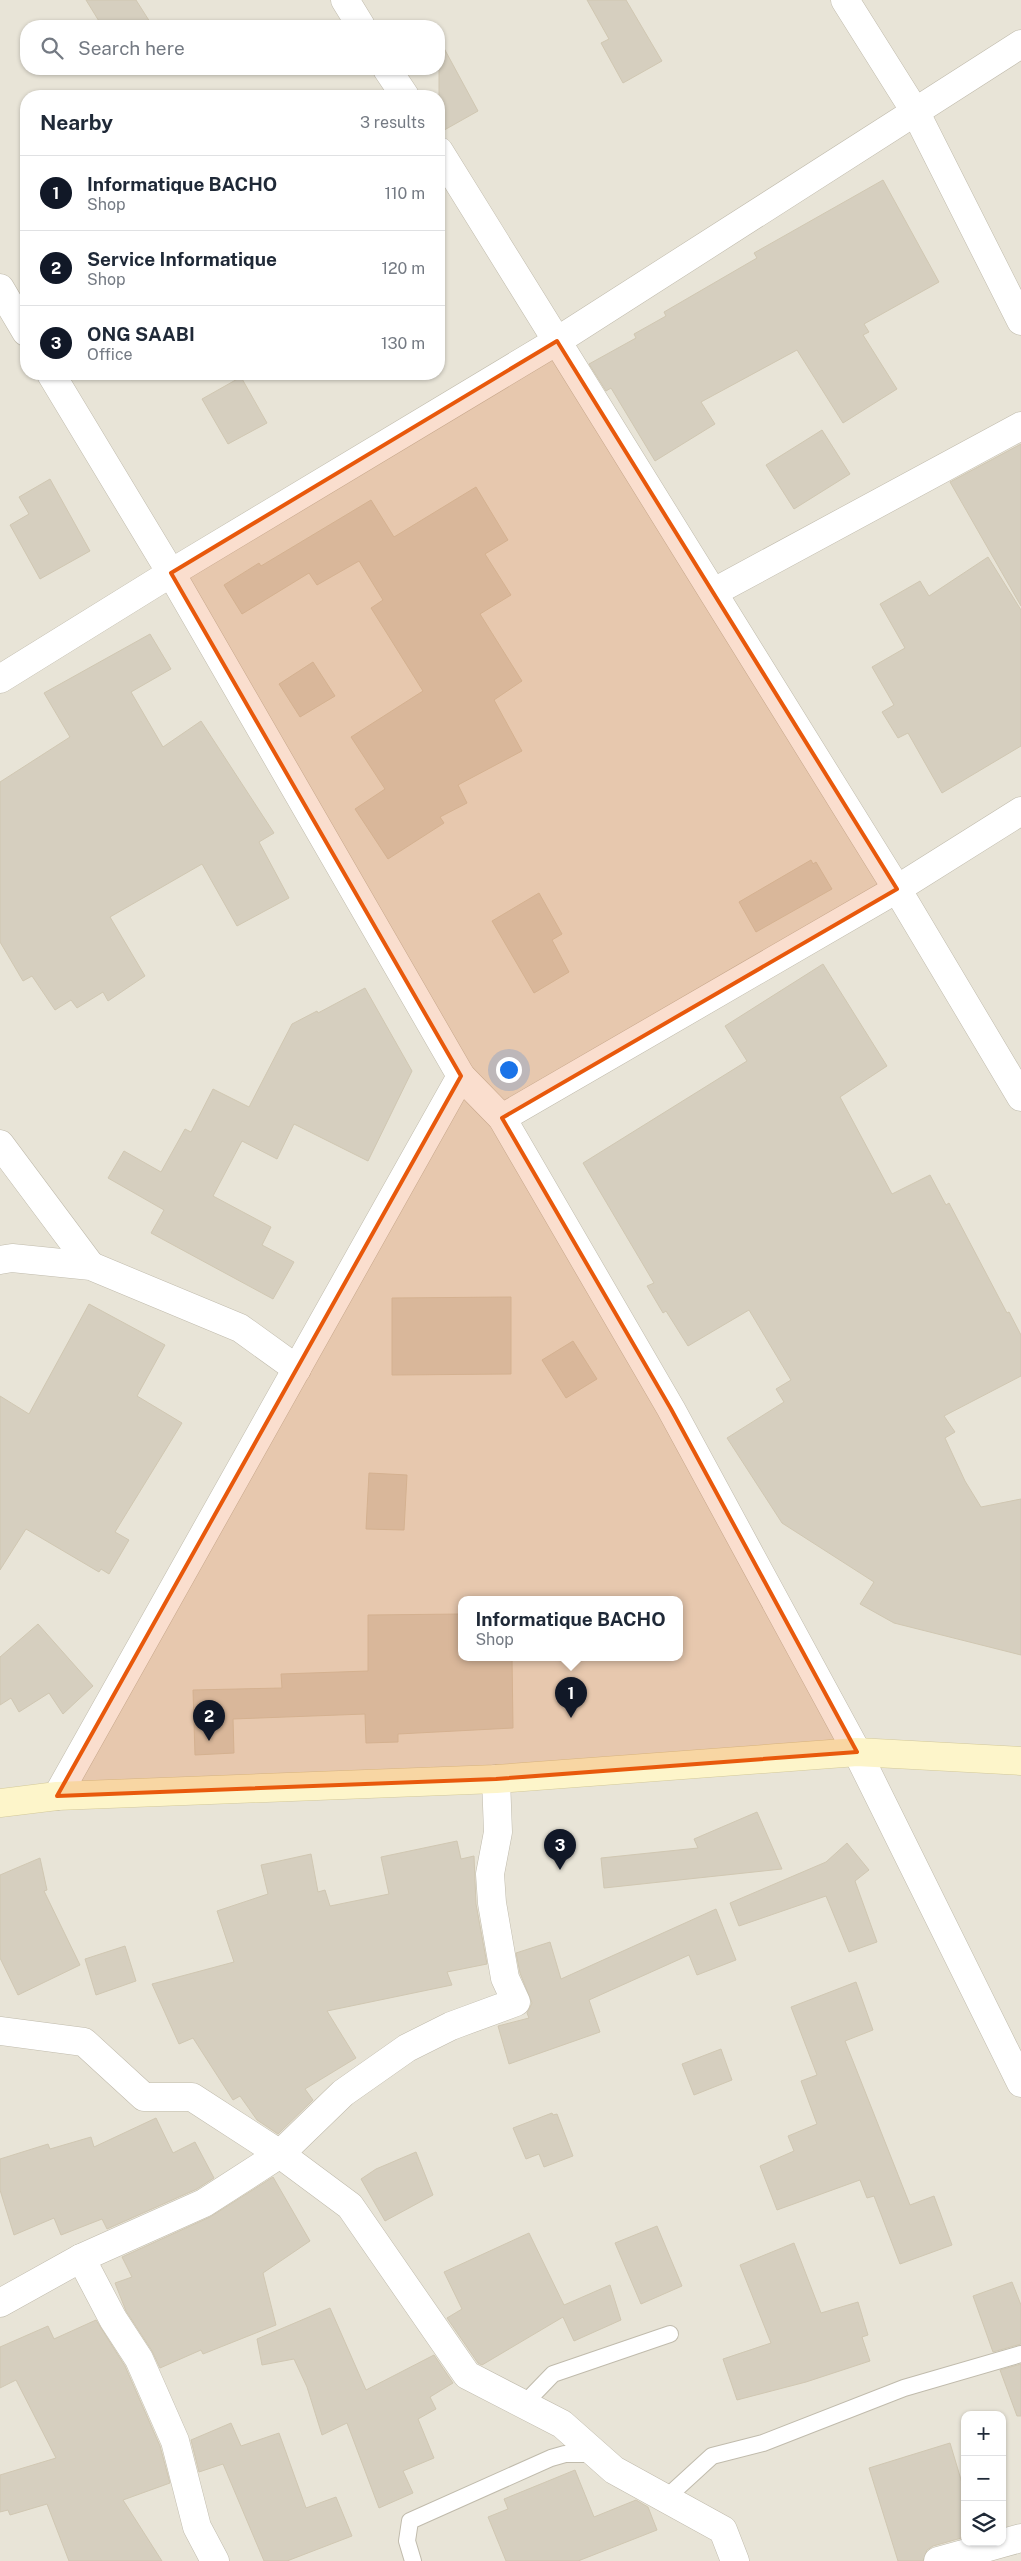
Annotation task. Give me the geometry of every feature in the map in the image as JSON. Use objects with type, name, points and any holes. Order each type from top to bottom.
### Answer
[{"type":"street","points":[[344,0],[357,20]]},
{"type":"street","points":[[845,0],[916,113],[1021,321]]},
{"type":"street","points":[[0,679],[171,573],[557,341],[916,113],[1021,44]]},
{"type":"street","points":[[391,75],[400,90]]},
{"type":"street","points":[[445,161],[897,889],[1021,1097]]},
{"type":"street","points":[[0,288],[20,322]]},
{"type":"street","points":[[55,380],[171,573],[461,1076],[502,1118],[671,1409],[857,1752],[1021,2084]]},
{"type":"street","points":[[714,592],[1021,426]]},
{"type":"street","points":[[502,1118],[897,889],[1021,811]]},
{"type":"street","points":[[57,1796],[461,1076]]},
{"type":"street","points":[[0,1144],[91,1266]]},
{"type":"street","points":[[0,1260],[12,1258],[91,1266],[240,1328],[297,1369]]},
{"type":"street","points":[[0,1804],[57,1796],[496,1779],[857,1752],[1021,1761]]},
{"type":"street","points":[[0,2303],[81,2258],[204,2203],[280,2154],[343,2093],[407,2048],[450,2026],[516,2002],[505,1978],[492,1903],[490,1874],[498,1832],[496,1779]]},
{"type":"street","points":[[0,2031],[84,2042],[144,2097],[192,2097],[280,2154],[350,2206],[467,2375],[562,2424],[614,2470],[723,2530],[735,2561]]},
{"type":"street","points":[[81,2258],[113,2320],[139,2359],[174,2441],[197,2526],[215,2561]]},
{"type":"street","points":[[938,2561],[1021,2538]]},
{"type":"lane","points":[[524,2404],[553,2374],[670,2334]]},
{"type":"lane","points":[[665,2499],[712,2456],[763,2442],[904,2388],[1021,2354]]},
{"type":"lane","points":[[413,2561],[407,2541],[410,2521],[551,2458],[565,2454],[595,2454]]},
{"type":"highlighted area","points":[[557,341],[897,889],[502,1118],[671,1409],[857,1752],[496,1779],[57,1796],[461,1076],[171,573]]},
{"type":"shaded area","points":[[0,0],[1021,0],[1021,2561],[0,2561]]},
{"type":"building","points":[[86,0],[136,0],[149,20],[98,20]]},
{"type":"building","points":[[587,0],[626,0],[662,61],[623,83],[601,43],[609,39]]},
{"type":"building","points":[[445,50],[478,111],[445,130],[445,90],[439,90],[439,75],[445,75]]},
{"type":"building","points":[[883,180],[939,282],[864,324],[869,332],[863,335],[897,389],[843,423],[797,350],[701,402],[715,424],[655,461],[611,388],[606,391],[589,364],[636,338],[634,334],[666,316],[664,312],[757,258],[754,253]]},
{"type":"building","points":[[236,380],[243,380],[267,423],[228,444],[202,399]]},
{"type":"building","points":[[822,430],[850,474],[794,509],[766,465]]},
{"type":"building","points":[[1021,444],[1021,606],[950,482]]},
{"type":"building","points":[[50,479],[90,551],[40,579],[10,525],[29,514],[19,497]]},
{"type":"building","points":[[476,487],[508,540],[485,554],[511,595],[480,614],[522,681],[494,700],[522,751],[458,785],[467,803],[440,817],[444,823],[388,859],[355,809],[385,789],[351,737],[423,691],[371,608],[383,600],[359,561],[317,585],[309,573],[242,614],[224,585],[259,563],[261,566],[371,500],[394,537]]},
{"type":"building","points":[[988,557],[1021,610],[1021,746],[942,793],[908,733],[898,738],[882,712],[894,705],[872,667],[905,648],[880,604],[920,581],[929,596]]},
{"type":"building","points":[[150,634],[171,669],[131,692],[163,747],[201,721],[274,833],[259,842],[289,898],[237,926],[202,864],[110,917],[145,976],[108,1001],[103,992],[77,1008],[71,1000],[55,1010],[32,976],[23,981],[0,942],[0,782],[70,737],[44,693]]},
{"type":"building","points":[[313,662],[335,696],[300,717],[279,684]]},
{"type":"building","points":[[811,860],[813,864],[816,862],[832,889],[756,932],[739,902]]},
{"type":"building","points":[[539,893],[562,934],[552,940],[569,972],[534,993],[492,921]]},
{"type":"building","points":[[823,964],[887,1066],[840,1097],[892,1194],[930,1175],[946,1205],[949,1203],[1007,1313],[1009,1312],[1021,1335],[1021,1376],[944,1416],[955,1432],[945,1438],[965,1481],[981,1507],[1021,1499],[1021,1655],[894,1623],[860,1604],[874,1582],[782,1523],[727,1438],[784,1402],[776,1389],[791,1380],[749,1310],[688,1346],[666,1311],[663,1313],[647,1286],[654,1283],[583,1163],[747,1061],[725,1026]]},
{"type":"building","points":[[365,988],[412,1071],[368,1161],[294,1124],[277,1159],[242,1141],[213,1196],[271,1227],[262,1245],[294,1262],[273,1299],[151,1233],[164,1210],[108,1178],[124,1151],[161,1172],[185,1129],[191,1132],[213,1089],[249,1107],[292,1024],[317,1011],[318,1013]]},
{"type":"building","points":[[511,1297],[511,1374],[392,1375],[392,1298]]},
{"type":"building","points":[[89,1304],[165,1345],[137,1396],[182,1423],[115,1532],[129,1540],[109,1574],[101,1569],[99,1572],[26,1529],[0,1570],[0,1396],[29,1414]]},
{"type":"building","points":[[573,1341],[597,1379],[566,1398],[542,1360]]},
{"type":"building","points":[[369,1473],[407,1475],[404,1530],[366,1529]]},
{"type":"building","points":[[458,1614],[458,1661],[512,1661],[513,1728],[398,1734],[398,1742],[366,1743],[365,1714],[233,1719],[234,1753],[195,1755],[193,1690],[282,1688],[281,1674],[368,1671],[368,1615]]},
{"type":"building","points":[[38,1624],[93,1686],[63,1714],[49,1693],[19,1712],[11,1698],[0,1705],[0,1657]]},
{"type":"building","points":[[757,1812],[782,1869],[604,1888],[601,1858],[698,1848],[694,1839]]},
{"type":"building","points":[[457,1841],[461,1859],[474,1856],[476,1904],[487,1964],[447,1972],[452,1985],[327,2011],[356,2058],[305,2089],[313,2100],[278,2134],[257,2120],[240,2096],[233,2100],[193,2038],[179,2044],[152,1984],[234,1962],[217,1911],[268,1894],[261,1865],[311,1854],[318,1892],[325,1890],[330,1906],[389,1894],[381,1857]]},
{"type":"building","points":[[847,1843],[869,1870],[855,1881],[877,1942],[849,1952],[826,1896],[739,1926],[730,1903],[826,1862]]},
{"type":"building","points":[[40,1858],[47,1890],[44,1891],[80,1965],[18,1995],[0,1958],[0,1875]]},
{"type":"building","points":[[716,1909],[736,1960],[697,1975],[689,1955],[589,2000],[600,2032],[509,2064],[498,2026],[529,2018],[527,2013],[532,2003],[520,1973],[516,1953],[550,1942],[561,1979]]},
{"type":"building","points":[[125,1946],[136,1981],[96,1995],[85,1959]]},
{"type":"building","points":[[856,1982],[873,2030],[845,2041],[910,2205],[934,2196],[952,2245],[900,2264],[874,2196],[867,2198],[860,2180],[777,2210],[760,2166],[794,2151],[788,2136],[817,2124],[801,2081],[817,2075],[791,2007]]},
{"type":"building","points":[[721,2049],[732,2080],[694,2095],[682,2064]]},
{"type":"building","points":[[552,2113],[553,2115],[557,2114],[573,2156],[544,2167],[539,2154],[526,2159],[513,2128]]},
{"type":"building","points":[[156,2118],[173,2153],[195,2142],[214,2178],[197,2189],[107,2229],[102,2219],[61,2235],[54,2218],[14,2235],[0,2190],[0,2159],[48,2144],[50,2149],[91,2137],[94,2147]]},
{"type":"building","points":[[416,2152],[433,2195],[385,2221],[361,2179],[376,2169]]},
{"type":"building","points":[[273,2177],[310,2241],[263,2273],[276,2325],[203,2354],[201,2350],[160,2368],[152,2351],[126,2311],[115,2283],[132,2277],[122,2257],[210,2217]]},
{"type":"building","points":[[657,2226],[682,2286],[641,2304],[615,2243]]},
{"type":"building","points":[[529,2233],[564,2305],[610,2285],[621,2320],[574,2341],[563,2317],[482,2365],[478,2363],[447,2318],[462,2309],[444,2272]]},
{"type":"building","points":[[794,2243],[821,2313],[858,2302],[868,2335],[862,2337],[870,2361],[806,2382],[737,2400],[723,2359],[771,2343],[740,2265]]},
{"type":"building","points":[[1012,2282],[1021,2305],[1021,2344],[993,2352],[973,2296]]},
{"type":"building","points":[[330,2308],[366,2390],[434,2355],[453,2383],[430,2397],[436,2409],[418,2419],[434,2458],[403,2471],[413,2493],[379,2508],[347,2423],[322,2435],[307,2387],[294,2359],[262,2365],[257,2339]]},
{"type":"building","points":[[96,2320],[125,2366],[160,2446],[170,2483],[123,2500],[162,2561],[69,2561],[47,2504],[10,2515],[8,2510],[0,2512],[0,2475],[56,2458],[16,2380],[0,2388],[0,2347],[48,2326],[54,2339]]},
{"type":"building","points":[[1021,2364],[1021,2416],[1017,2416],[1000,2370]]},
{"type":"building","points":[[231,2423],[241,2446],[279,2433],[306,2508],[336,2497],[352,2536],[287,2561],[264,2561],[223,2464],[199,2472],[191,2440]]},
{"type":"building","points":[[950,2443],[961,2480],[961,2538],[933,2546],[927,2550],[923,2561],[898,2561],[869,2468]]},
{"type":"building","points":[[575,2470],[594,2517],[636,2500],[648,2507],[657,2530],[578,2561],[506,2561],[488,2517],[508,2509],[504,2499]]},
{"type":"place","name":"Informatique BACHO","points":[[571,1718]]},
{"type":"place","name":"Service Informatique","points":[[209,1741]]},
{"type":"place","name":"ONG SAABI","points":[[560,1870]]}]
